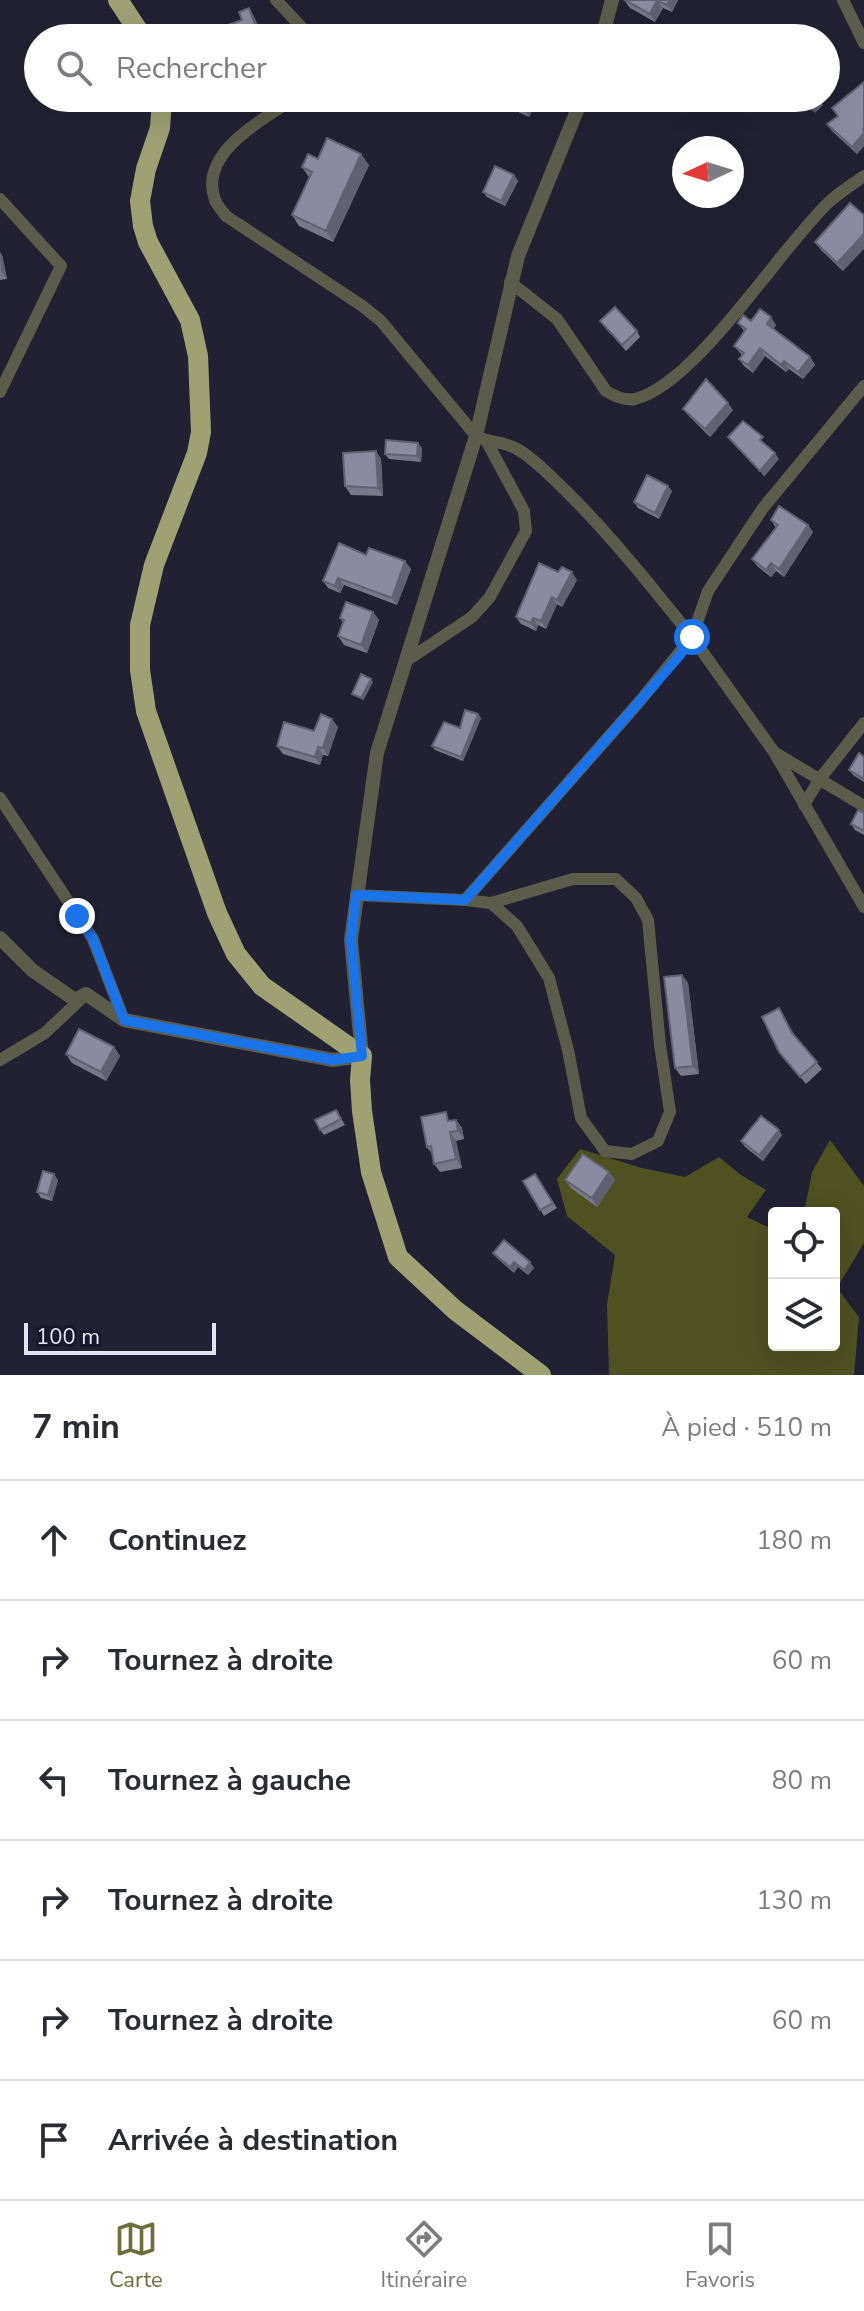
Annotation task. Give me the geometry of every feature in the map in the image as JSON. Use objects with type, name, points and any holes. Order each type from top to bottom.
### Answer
[{"type":"highway","points":[[118,0],[134,24]]},
{"type":"highway","points":[[161,112],[160,128],[146,169],[140,201],[143,226],[148,242],[190,320],[198,356],[201,432],[197,453],[154,565],[140,625],[140,670],[146,711],[217,913],[236,954],[262,986],[362,1056],[362,1111],[371,1172],[398,1257],[455,1310],[541,1375]]},
{"type":"street","points":[[276,0],[298,24]]},
{"type":"street","points":[[606,24],[612,0]]},
{"type":"street","points":[[843,0],[864,43]]},
{"type":"street","points":[[274,112],[236,137],[221,159],[213,181],[215,200],[226,216],[381,321],[482,439],[524,511],[526,531],[481,607],[472,617],[406,661]]},
{"type":"street","points":[[86,994],[124,1020],[333,1060],[362,1056],[351,940],[377,753],[482,439],[510,282],[518,256],[576,112]]},
{"type":"street","points":[[510,282],[557,319],[606,391],[616,397],[633,399],[659,388],[693,360],[829,202],[864,176]]},
{"type":"street","points":[[0,199],[61,266],[0,392]]},
{"type":"street","points":[[465,900],[630,713],[692,637],[708,591],[763,508],[864,386]]},
{"type":"street","points":[[482,439],[516,448],[560,485],[605,530],[692,637],[774,752],[864,907]]},
{"type":"street","points":[[804,805],[819,780],[864,723]]},
{"type":"street","points":[[774,752],[864,806]]},
{"type":"street","points":[[0,798],[93,939],[124,1020]]},
{"type":"street","points":[[356,895],[491,903],[573,879],[616,879],[636,898],[648,920],[670,1112],[658,1141],[632,1154],[605,1151],[581,1118],[568,1050],[549,978],[517,926],[491,903]]},
{"type":"street","points":[[0,938],[32,970],[75,1000],[86,994]]},
{"type":"street","points":[[0,1060],[45,1033],[86,994]]},
{"type":"shaded area","points":[[830,1140],[864,1186],[864,1243],[840,1283],[840,1207],[805,1207],[812,1172]]},
{"type":"shaded area","points":[[580,1149],[685,1177],[719,1157],[766,1190],[747,1217],[768,1227],[768,1351],[840,1351],[840,1292],[859,1317],[854,1375],[609,1375],[607,1305],[615,1255],[567,1216],[557,1179]]},
{"type":"building","points":[[625,0],[657,0],[650,14]]},
{"type":"building","points":[[249,8],[255,24],[231,24],[242,20],[239,12]]},
{"type":"building","points":[[864,82],[864,133],[852,147],[827,124],[838,116],[835,112],[840,112],[840,102]]},
{"type":"building","points":[[327,138],[361,154],[326,231],[292,215],[312,172],[302,167],[308,154],[318,159]]},
{"type":"building","points":[[495,166],[514,175],[501,201],[483,192]]},
{"type":"building","points":[[850,203],[864,215],[864,234],[837,263],[815,242]]},
{"type":"building","points":[[615,307],[637,331],[622,345],[600,321]]},
{"type":"building","points":[[760,309],[771,317],[767,324],[810,357],[798,372],[784,361],[781,365],[760,348],[748,365],[739,359],[744,353],[734,346],[746,329],[738,323],[743,315],[751,321]]},
{"type":"building","points":[[706,379],[728,403],[705,429],[683,409]]},
{"type":"building","points":[[743,421],[763,437],[760,440],[775,453],[760,471],[728,437]]},
{"type":"building","points":[[386,440],[418,443],[417,456],[385,454]]},
{"type":"building","points":[[376,451],[378,488],[345,486],[343,453]]},
{"type":"building","points":[[647,475],[668,486],[655,513],[634,502]]},
{"type":"building","points":[[779,506],[808,525],[779,569],[771,563],[766,570],[752,559],[778,525],[771,520]]},
{"type":"building","points":[[339,543],[366,555],[369,548],[405,561],[392,598],[338,578],[335,586],[323,581]]},
{"type":"building","points":[[539,563],[558,572],[562,567],[572,572],[557,600],[552,597],[541,621],[533,618],[531,623],[516,617]]},
{"type":"building","points":[[346,602],[373,612],[361,645],[338,636]]},
{"type":"building","points":[[361,674],[371,679],[361,698],[352,694]]},
{"type":"building","points":[[465,710],[478,714],[461,757],[432,746],[444,722],[460,728]]},
{"type":"building","points":[[321,714],[332,719],[323,748],[318,747],[315,757],[277,746],[284,722],[314,731]]},
{"type":"building","points":[[859,753],[864,757],[864,779],[849,770]]},
{"type":"building","points":[[858,810],[864,813],[864,831],[851,824]]},
{"type":"building","points":[[682,975],[693,1066],[675,1068],[664,977]]},
{"type":"building","points":[[779,1008],[792,1033],[817,1062],[800,1077],[779,1052],[762,1017]]},
{"type":"building","points":[[79,1029],[114,1047],[101,1072],[66,1054]]},
{"type":"building","points":[[336,1110],[341,1119],[320,1130],[315,1120]]},
{"type":"building","points":[[446,1112],[448,1121],[456,1120],[458,1131],[450,1132],[456,1159],[434,1164],[421,1117]]},
{"type":"building","points":[[761,1116],[779,1130],[759,1155],[741,1141]]},
{"type":"building","points":[[583,1154],[609,1172],[592,1198],[565,1180]]},
{"type":"building","points":[[43,1171],[54,1174],[48,1195],[37,1192]]},
{"type":"building","points":[[535,1174],[553,1203],[540,1210],[523,1181]]},
{"type":"building","points":[[504,1240],[530,1262],[524,1270],[514,1262],[510,1267],[493,1253]]},
{"type":"route","points":[[77,916],[93,939],[124,1020],[333,1060],[362,1056],[351,940],[356,895],[465,900],[680,655],[692,637]]}]
